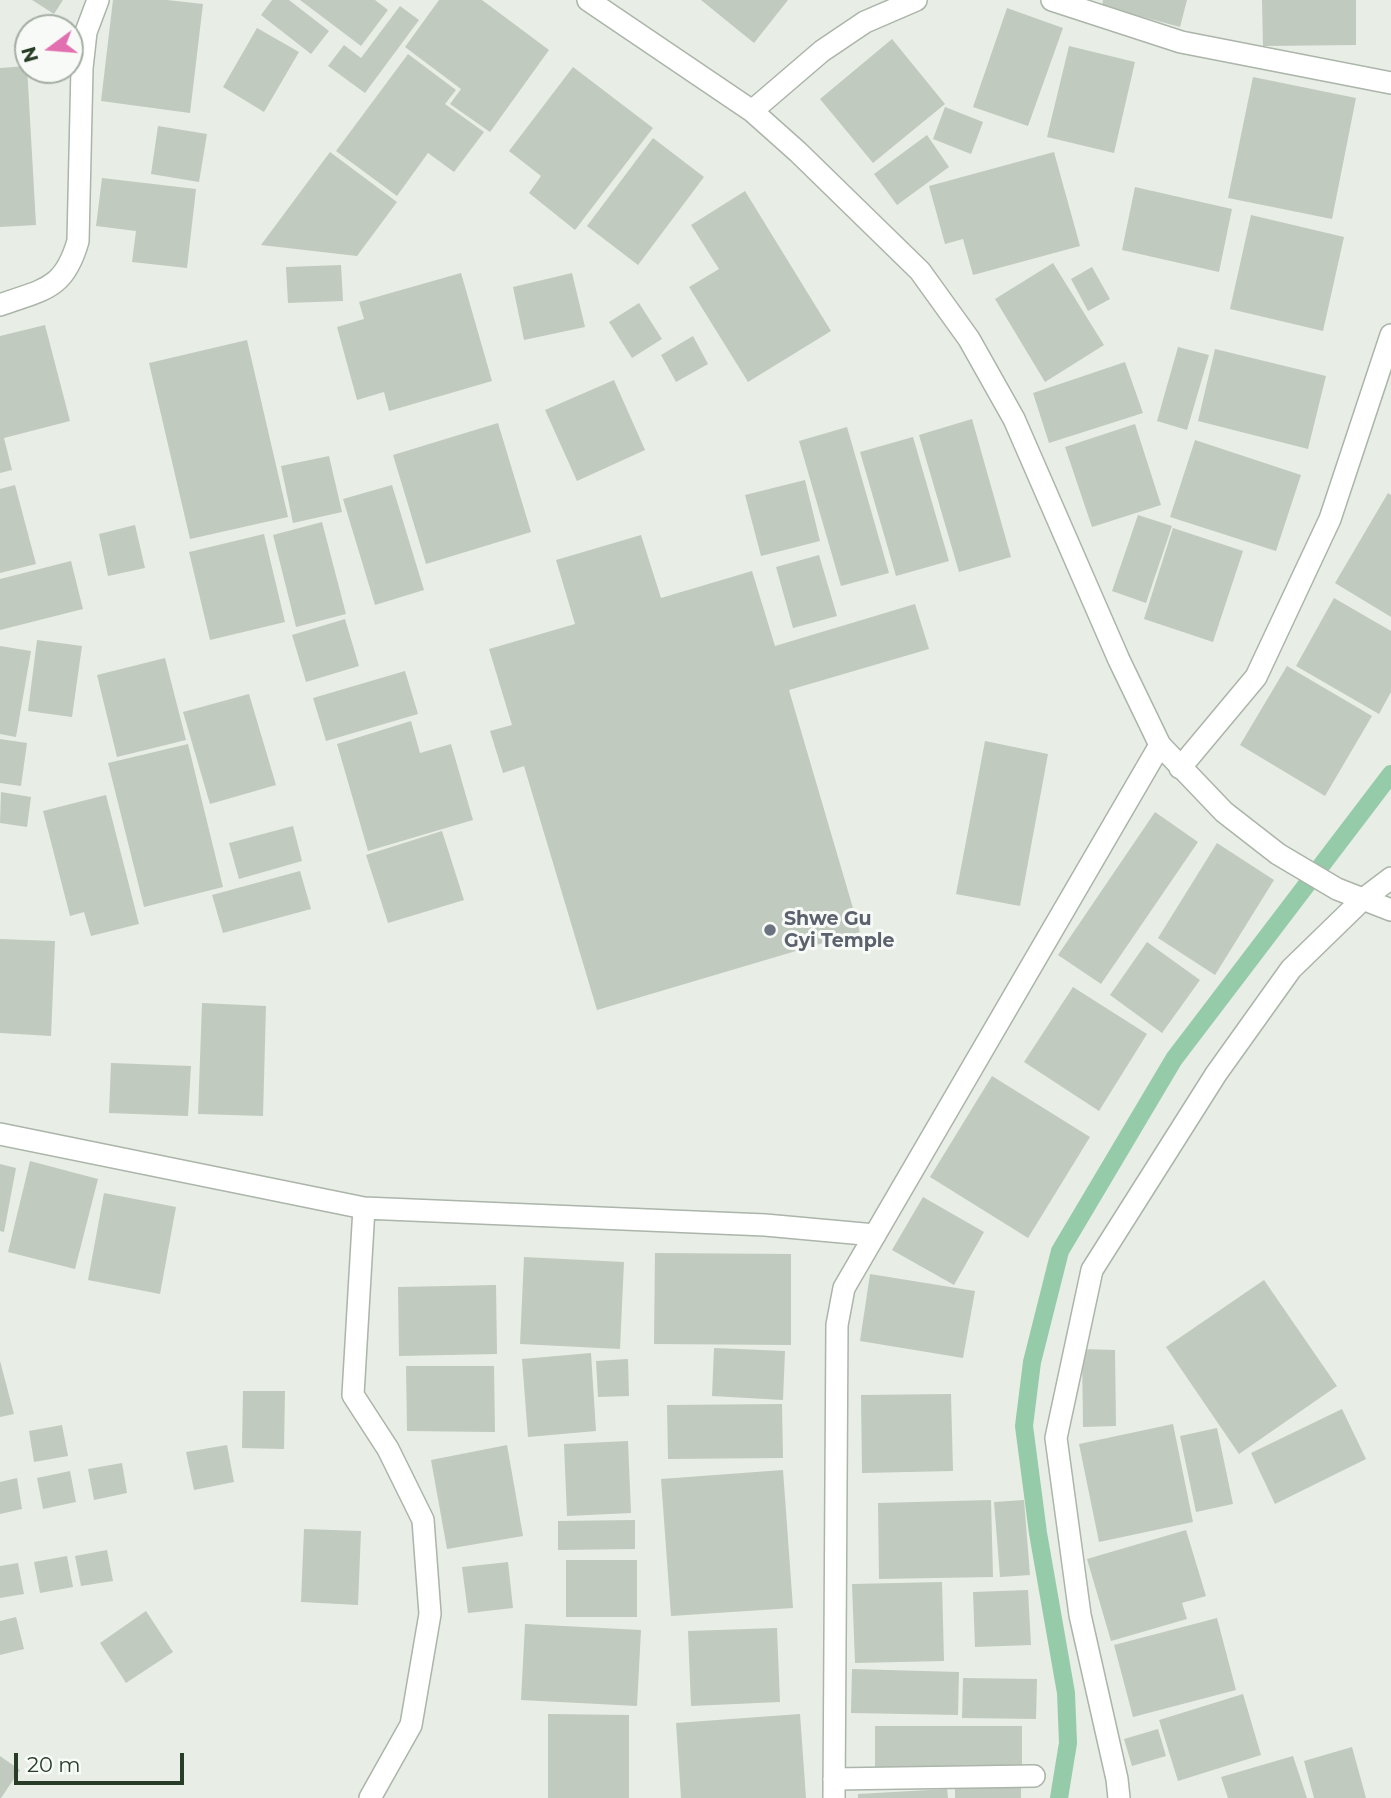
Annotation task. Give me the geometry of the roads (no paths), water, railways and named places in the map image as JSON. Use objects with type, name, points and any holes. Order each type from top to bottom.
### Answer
[{"type":"street","points":[[0,305],[60,280],[72,263],[78,241],[82,68],[86,32],[98,0]]},
{"type":"street","points":[[588,0],[752,111],[799,152],[920,271],[970,340],[1014,419],[1119,660],[1160,745],[1224,812],[1278,854],[1337,889],[1391,910]]},
{"type":"street","points":[[752,111],[822,51],[865,22],[916,0]]},
{"type":"street","points":[[1052,0],[1181,41],[1391,83]]},
{"type":"street","points":[[1180,768],[1256,677],[1330,519],[1391,335]]},
{"type":"street","points":[[1034,1776],[834,1788],[836,1325],[844,1288],[1160,745]]},
{"type":"street","points":[[1119,1798],[1080,1615],[1056,1438],[1091,1269],[1216,1074],[1291,969],[1362,900],[1391,878]]},
{"type":"street","points":[[0,1134],[364,1208],[765,1225],[875,1235]]},
{"type":"street","points":[[364,1208],[354,1395],[388,1448],[423,1520],[430,1614],[411,1725],[370,1798]]},
{"type":"waterway","points":[[1059,1798],[1068,1743],[1066,1693],[1038,1533],[1024,1426],[1032,1362],[1060,1251],[1174,1059],[1391,774]]},
{"type":"place","name":"Shwe Gu Gyi Temple","points":[[770,930]]}]
